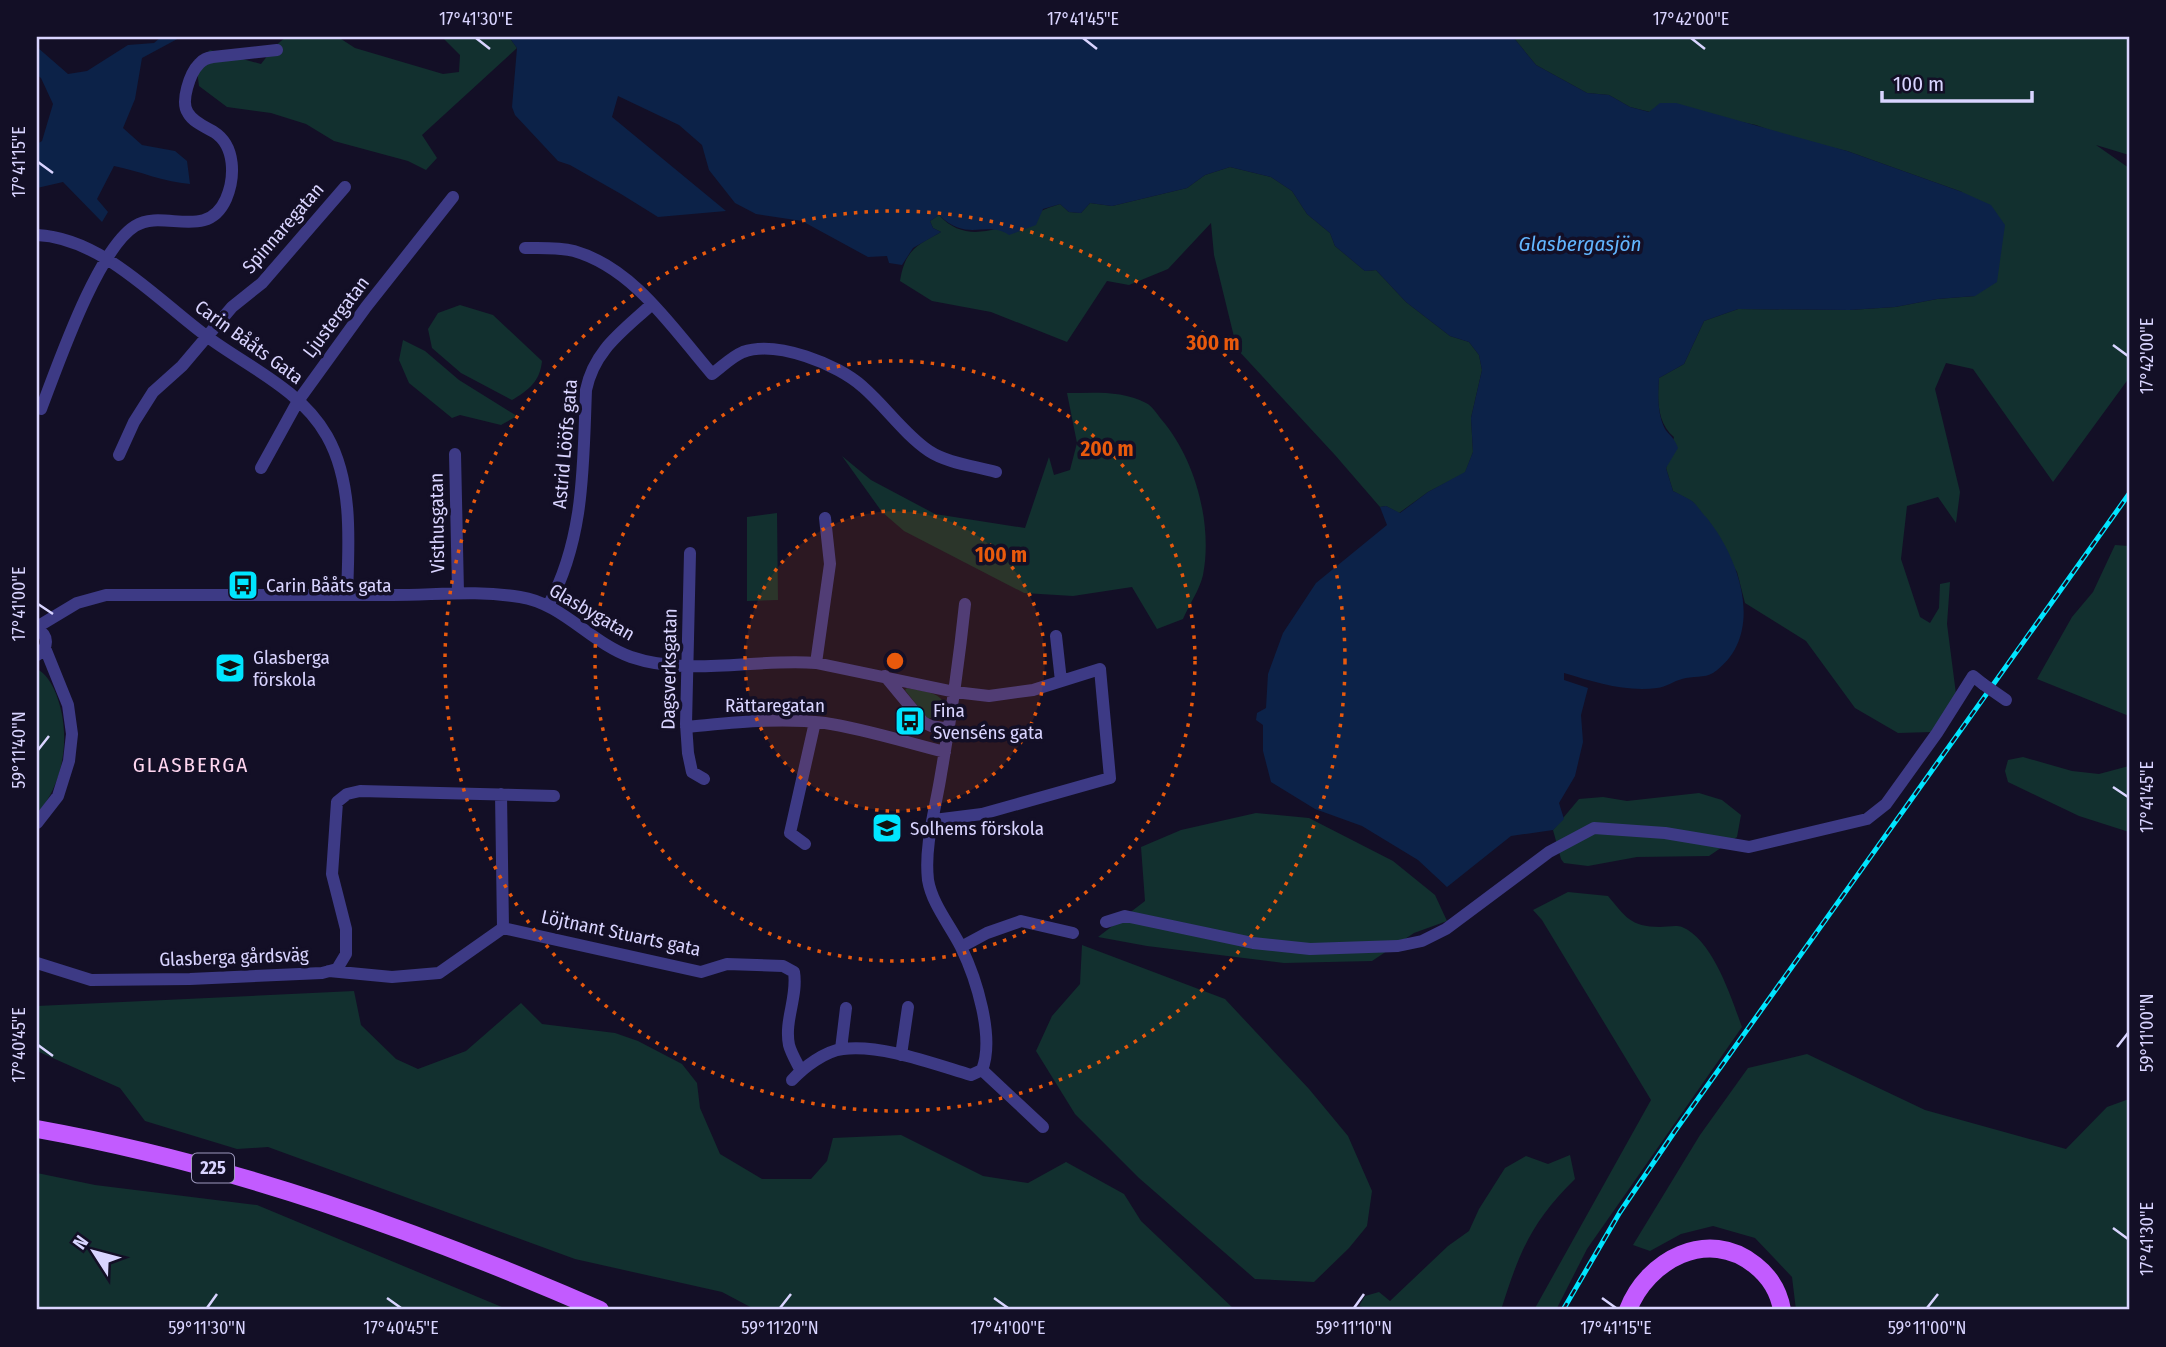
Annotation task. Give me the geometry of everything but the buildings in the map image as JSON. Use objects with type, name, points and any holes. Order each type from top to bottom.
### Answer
[{"type":"main road","name":"225","points":[[37,1129],[209,1167],[299,1194],[447,1246],[600,1310]]},
{"type":"main road","points":[[1628,1310],[1644,1282],[1664,1264],[1683,1253],[1709,1247],[1731,1251],[1762,1270],[1777,1292],[1783,1310]]},
{"type":"street","points":[[41,409],[69,333],[106,259],[123,236],[138,224],[198,222],[211,217],[220,209],[230,187],[232,159],[227,146],[220,137],[187,112],[185,100],[195,69],[202,61],[213,57],[277,50]]},
{"type":"street","name":"Spinnaregatan","points":[[119,455],[134,422],[153,392],[183,366],[232,307],[262,283],[345,187]]},
{"type":"street","name":"Ljustergatan","points":[[261,468],[298,401],[366,307],[453,197]]},
{"type":"street","name":"Carin Bååts Gata","points":[[37,235],[50,235],[106,259],[133,277],[208,338],[286,389],[298,401],[327,436],[342,471],[349,539],[347,593]]},
{"type":"street","points":[[525,248],[560,248],[591,257],[624,278],[652,304],[712,374],[740,353],[752,350],[775,351],[814,359],[859,383],[933,453],[996,472]]},
{"type":"street","name":"Astrid Lööfs gata","points":[[548,606],[568,562],[578,524],[588,379],[599,355],[652,304]]},
{"type":"street","name":"Visthusgatan","points":[[455,454],[458,592]]},
{"type":"street","points":[[816,663],[830,564],[825,518]]},
{"type":"street","name":"Dagsverksgatan","points":[[691,553],[686,727],[692,772],[704,779]]},
{"type":"street","name":"Glasbygatan","points":[[37,628],[77,603],[106,595],[458,592],[522,597],[548,606],[607,647],[652,663],[687,666],[816,663],[974,695],[1004,695],[1033,690],[1100,669],[1110,778],[1026,804],[982,814],[934,820]]},
{"type":"street","points":[[965,604],[955,692],[928,864],[930,887],[937,906],[961,947],[975,983],[986,1032],[986,1055],[982,1070]]},
{"type":"street","points":[[43,648],[62,612]]},
{"type":"street","points":[[37,628],[42,632],[43,648],[68,705],[72,734],[69,761],[58,796],[37,823]]},
{"type":"street","points":[[1056,636],[1061,681]]},
{"type":"street","points":[[37,661],[55,674]]},
{"type":"street","points":[[884,676],[923,722],[949,729]]},
{"type":"street","points":[[1106,922],[1125,916],[1253,943],[1310,949],[1381,948],[1422,941],[1446,929],[1549,852],[1594,828],[1665,834],[1749,847],[1867,819],[1886,804],[1937,733],[1973,676],[2011,703]]},
{"type":"street","name":"Rättaregatan","points":[[686,727],[778,721],[815,722],[849,727],[945,752]]},
{"type":"street","points":[[806,844],[790,832],[815,722]]},
{"type":"street","name":"Glasberga gårdsväg","points":[[37,963],[92,980],[190,979],[337,969],[346,954],[346,929],[332,874],[337,802],[347,793],[360,791],[554,796]]},
{"type":"street","points":[[329,971],[392,977],[439,973],[503,929],[501,794]]},
{"type":"street","points":[[961,947],[997,929],[1021,921],[1073,933]]},
{"type":"street","name":"Löjtnant Stuarts gata","points":[[503,929],[701,972],[727,964],[783,966],[794,972],[796,985],[788,1020],[789,1045],[797,1075],[841,1049]]},
{"type":"street","points":[[901,1055],[908,1007]]},
{"type":"street","points":[[846,1008],[841,1049],[869,1049],[901,1055],[971,1075],[982,1070]]},
{"type":"street","points":[[982,1070],[1043,1127]]},
{"type":"green space","points":[[286,37],[338,37],[355,48],[443,74],[459,72],[460,55],[442,37],[509,37],[517,48],[422,135],[437,158],[426,170],[408,161],[334,141],[306,124],[271,113],[227,107],[199,86],[196,63],[210,50],[261,64]]},
{"type":"green space","points":[[1513,37],[2129,37],[2129,155],[2096,145],[2129,168],[2129,378],[2053,482],[1973,369],[1946,363],[1935,389],[1960,492],[1956,523],[1938,497],[1907,506],[1901,559],[1920,617],[1930,623],[1939,608],[1940,584],[1950,582],[1947,624],[1956,694],[1932,732],[1898,733],[1855,708],[1806,641],[1745,603],[1737,572],[1693,502],[1673,491],[1666,468],[1674,437],[1661,418],[1658,386],[1659,378],[1684,364],[1704,321],[1738,309],[1849,310],[1975,296],[1962,192],[1847,151],[1788,137],[1756,125],[1727,119],[1650,112],[1630,107],[1609,95],[1587,93],[1536,65]]},
{"type":"green space","points":[[1230,167],[1271,177],[1292,191],[1307,214],[1330,233],[1335,246],[1365,271],[1376,270],[1406,302],[1450,336],[1469,342],[1479,355],[1482,370],[1471,418],[1473,452],[1465,473],[1428,492],[1399,513],[1386,506],[1380,507],[1237,349],[1214,255],[1211,223],[1168,269],[1129,285],[1107,281],[1067,342],[991,312],[932,301],[900,281],[905,263],[913,250],[941,232],[933,228],[930,221],[939,215],[953,226],[982,232],[1014,223],[1060,204],[1069,212],[1081,213],[1090,203],[1112,206],[1187,188],[1205,175]]},
{"type":"green space","points":[[460,305],[493,315],[542,361],[533,384],[512,400],[461,373],[432,348],[428,329],[438,313]]},
{"type":"green space","points":[[403,340],[425,351],[459,380],[517,416],[501,425],[460,415],[452,418],[409,383],[399,360]]},
{"type":"green space","points":[[1067,393],[1117,394],[1146,403],[1173,435],[1183,453],[1192,472],[1203,514],[1205,555],[1202,580],[1183,619],[1157,629],[1132,587],[1073,596],[1024,593],[904,531],[882,512],[842,456],[871,480],[935,514],[1025,528],[1049,457],[1054,475],[1070,470],[1077,443]]},
{"type":"green space","points":[[777,513],[778,600],[747,601],[747,517]]},
{"type":"green space","points":[[2115,545],[2129,546],[2129,716],[2037,679],[2072,617],[2093,592]]},
{"type":"green space","points":[[37,669],[54,689],[60,705],[64,737],[60,770],[47,801],[37,814]]},
{"type":"green space","points":[[907,688],[938,696],[945,706],[945,713],[940,718],[927,718],[905,690]]},
{"type":"green space","points":[[2023,757],[2072,771],[2099,774],[2129,766],[2129,832],[2079,816],[2008,782],[2005,771],[2008,760]]},
{"type":"green space","points":[[1699,793],[1722,800],[1741,815],[1737,837],[1709,856],[1637,857],[1588,866],[1564,863],[1561,859],[1553,830],[1579,799],[1603,797],[1627,801]]},
{"type":"green space","points":[[1256,813],[1309,818],[1393,861],[1435,895],[1447,921],[1414,933],[1372,961],[1284,963],[1147,946],[1098,937],[1145,901],[1141,847],[1181,830]]},
{"type":"green space","points":[[1568,892],[1608,896],[1624,915],[1635,922],[1660,927],[1680,926],[1693,934],[1712,956],[1720,971],[1742,1027],[1587,1249],[1556,1310],[1534,1310],[1651,1100],[1542,920],[1533,910]]},
{"type":"green space","points":[[1082,945],[1225,999],[1309,1089],[1348,1136],[1372,1191],[1367,1226],[1314,1282],[1255,1279],[1139,1178],[1075,1114],[1036,1051],[1052,1016],[1080,984]]},
{"type":"green space","points":[[354,991],[361,1025],[396,1059],[418,1069],[466,1051],[521,1003],[542,1024],[615,1033],[638,1041],[682,1064],[697,1083],[700,1108],[720,1154],[762,1179],[811,1179],[827,1161],[833,1138],[901,1135],[983,1176],[1028,1183],[1066,1162],[1124,1194],[1141,1221],[1235,1310],[756,1310],[722,1292],[575,1259],[268,1147],[237,1149],[145,1121],[120,1088],[37,1051],[37,1006]]},
{"type":"green space","points":[[1807,1054],[1925,1110],[2066,1149],[2107,1107],[2129,1099],[2129,1310],[1796,1310],[1792,1277],[1755,1238],[1713,1226],[1681,1234],[1650,1251],[1633,1245],[1700,1135],[1748,1068]]},
{"type":"green space","points":[[1570,1155],[1575,1179],[1547,1210],[1528,1239],[1501,1310],[1366,1310],[1359,1306],[1365,1296],[1379,1292],[1390,1301],[1448,1246],[1469,1231],[1479,1209],[1505,1168],[1526,1156],[1548,1164]]},
{"type":"green space","points":[[37,1173],[95,1185],[257,1205],[509,1310],[37,1310]]},
{"type":"water","points":[[161,37],[181,37],[142,58],[135,99],[123,128],[142,145],[175,151],[187,161],[190,184],[114,166],[97,199],[108,212],[102,222],[63,182],[37,188],[37,144],[42,141],[53,104],[37,75],[37,47],[68,74],[87,71],[128,45],[154,43]]},
{"type":"water","name":"Glasbergasjön","points":[[509,37],[1513,37],[1536,65],[1587,93],[1609,95],[1630,107],[1649,112],[1660,103],[1676,103],[1847,151],[1991,205],[2005,225],[1997,282],[1975,296],[1937,299],[1895,307],[1849,310],[1738,309],[1704,321],[1684,364],[1659,378],[1659,410],[1665,429],[1678,448],[1666,468],[1673,491],[1692,501],[1706,517],[1729,553],[1737,575],[1743,618],[1739,639],[1730,657],[1713,673],[1682,679],[1660,687],[1621,687],[1564,673],[1564,680],[1588,688],[1581,715],[1583,742],[1575,776],[1559,803],[1564,819],[1553,830],[1511,836],[1447,887],[1418,860],[1362,826],[1315,809],[1271,782],[1263,751],[1263,725],[1256,720],[1257,713],[1266,708],[1268,674],[1283,633],[1316,583],[1387,525],[1380,507],[1386,506],[1400,513],[1428,492],[1465,472],[1473,452],[1471,418],[1482,370],[1479,355],[1469,342],[1450,336],[1406,302],[1376,270],[1365,271],[1335,246],[1330,233],[1307,214],[1292,191],[1271,177],[1230,167],[1205,175],[1187,188],[1112,206],[1090,203],[1081,213],[1069,212],[1060,204],[1043,209],[1036,225],[1009,235],[992,229],[959,228],[939,215],[930,221],[933,228],[941,232],[913,248],[902,265],[889,263],[887,256],[868,257],[802,221],[756,214],[735,203],[709,170],[702,145],[679,125],[618,96],[612,117],[726,211],[658,217],[570,165],[558,161],[515,115],[512,107],[517,48]]},
{"type":"railway","points":[[1563,1310],[1620,1212],[1675,1131],[2129,494]]},
{"type":"place","name":"Carin Bååts gata","points":[[243,585]]},
{"type":"place","name":"Glasberga förskola","points":[[230,668]]},
{"type":"place","name":"Fina Svenséns gata","points":[[910,721]]},
{"type":"place","name":"Solhems förskola","points":[[887,828]]},
{"type":"district","name":"GLASBERGA","points":[[191,765]]}]
